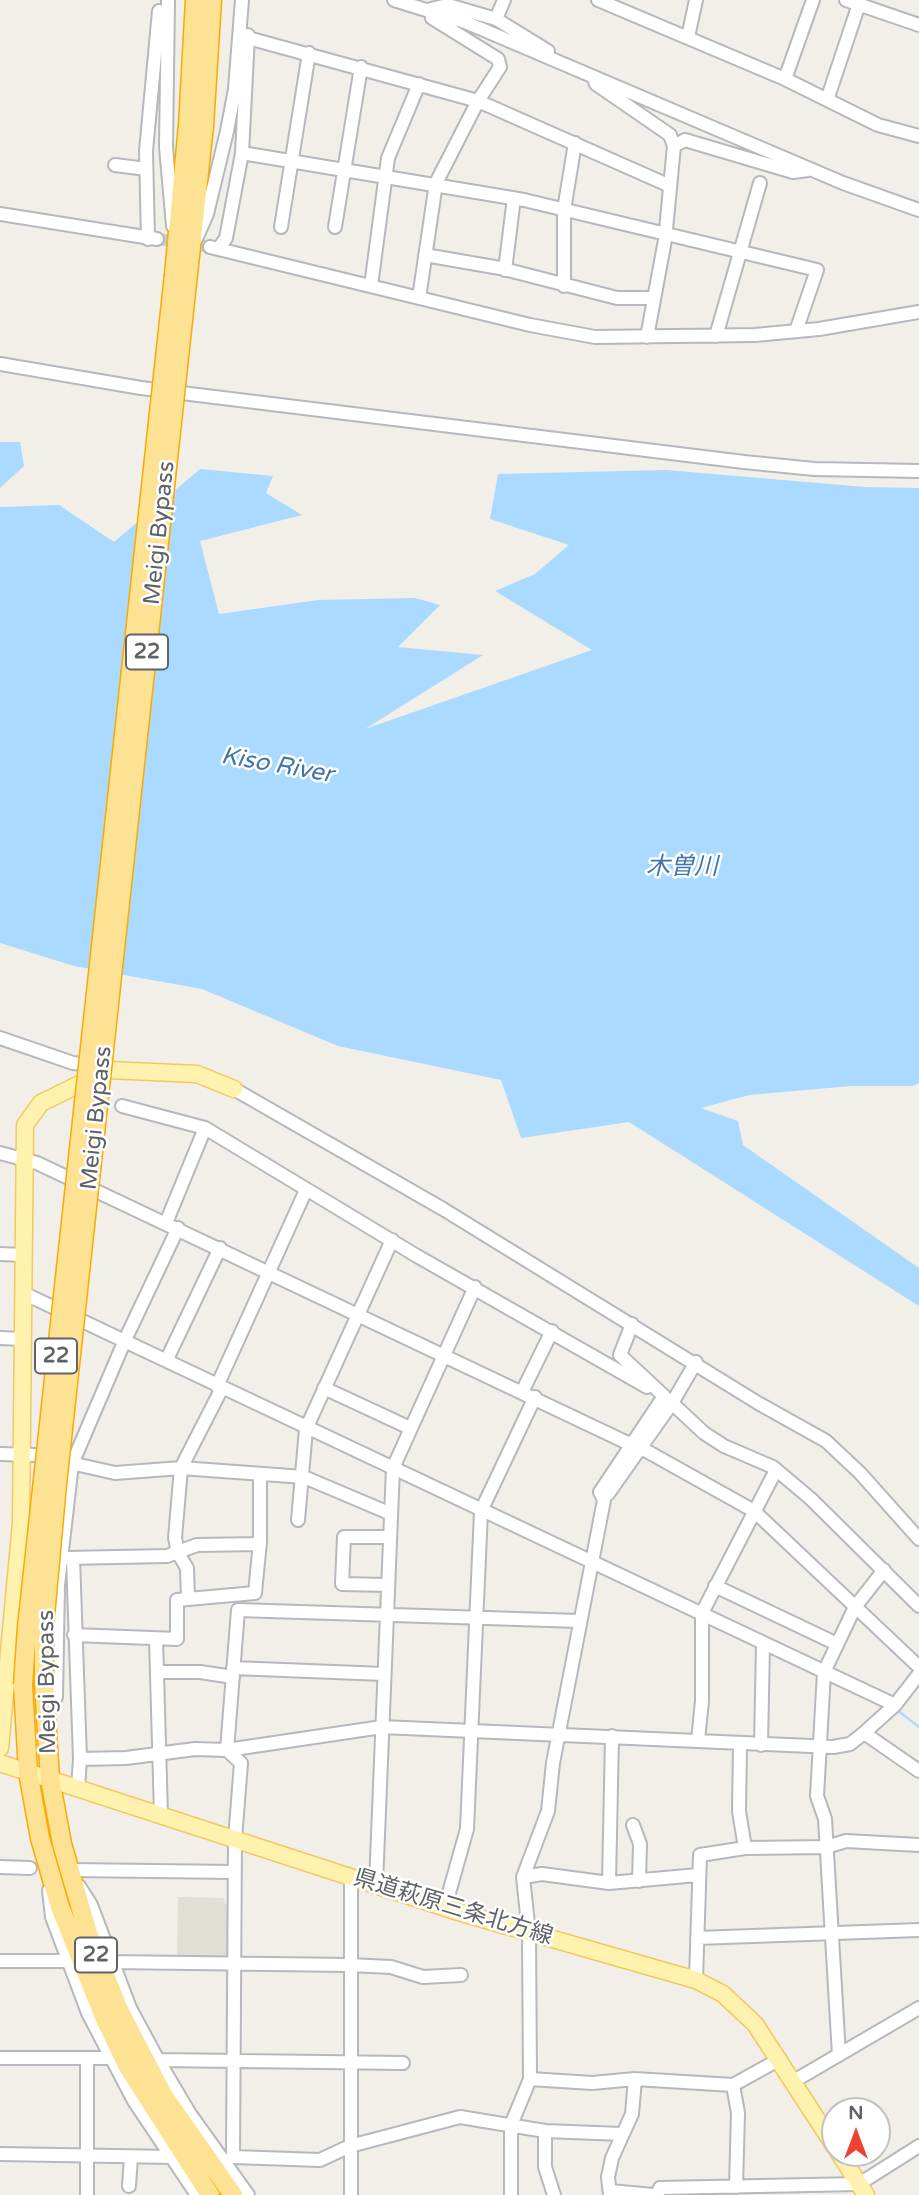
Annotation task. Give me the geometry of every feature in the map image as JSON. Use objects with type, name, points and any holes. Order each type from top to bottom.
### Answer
[{"type":"highway","name":"Meigi Bypass","points":[[195,0],[202,43]]},
{"type":"highway","name":"Meigi Bypass","points":[[212,0],[202,43],[182,266],[57,1484],[44,1627],[44,1684],[50,1779],[70,1870],[88,1933],[119,2010],[163,2095],[233,2195]]},
{"type":"highway","name":"Meigi Bypass","points":[[182,266],[27,1628],[23,1685],[28,1772],[39,1869],[128,2067],[211,2195]]},
{"type":"main road","points":[[0,1748],[4,1675],[21,1523],[24,1454],[25,1125],[36,1107],[108,1070],[197,1074],[234,1089]]},
{"type":"main road","name":"県道萩原三条北方線","points":[[0,1763],[528,1933],[696,1980],[723,1994],[747,2014],[780,2059],[821,2124]]},
{"type":"main road","points":[[848,2167],[862,2190]]},
{"type":"street","points":[[0,214],[153,239],[146,169],[160,0]]},
{"type":"street","points":[[169,0],[166,147],[182,266]]},
{"type":"street","points":[[182,266],[207,214],[227,131],[235,89],[242,0]]},
{"type":"street","points":[[250,0],[242,153],[226,238],[215,247],[419,298],[595,337],[716,336],[796,331],[919,312]]},
{"type":"street","points":[[394,0],[431,9],[812,170],[919,210]]},
{"type":"street","points":[[496,19],[504,0]]},
{"type":"street","points":[[598,0],[785,79],[878,125],[919,136]]},
{"type":"street","points":[[688,37],[696,0]]},
{"type":"street","points":[[785,79],[813,0]]},
{"type":"street","points":[[827,100],[852,2],[919,25]]},
{"type":"street","points":[[431,9],[448,5],[496,19],[552,52],[551,60]]},
{"type":"street","points":[[419,298],[436,183],[478,101],[500,67],[498,59],[432,18],[431,9]]},
{"type":"street","points":[[248,38],[478,101],[668,185]]},
{"type":"street","points":[[281,227],[309,53]]},
{"type":"street","points":[[335,227],[361,67]]},
{"type":"street","points":[[593,76],[596,84],[670,135],[674,146],[665,233],[647,337]]},
{"type":"street","points":[[371,286],[388,158],[419,84]]},
{"type":"street","points":[[674,146],[685,140],[793,172],[812,170]]},
{"type":"street","points":[[564,286],[564,210],[575,143]]},
{"type":"street","points":[[242,153],[514,198],[817,270],[796,331]]},
{"type":"street","points":[[115,165],[146,169]]},
{"type":"street","points":[[716,336],[760,183]]},
{"type":"street","points":[[505,270],[514,198]]},
{"type":"street","points":[[425,255],[505,270],[617,298],[652,298]]},
{"type":"street","points":[[0,364],[141,388],[744,462],[814,469],[919,471]]},
{"type":"street","points":[[2,1040],[73,1063],[96,1065],[108,1070]]},
{"type":"street","points":[[234,1089],[443,1209],[696,1362],[758,1403],[826,1441],[860,1473],[919,1539]]},
{"type":"street","points":[[122,1107],[205,1128],[392,1241],[668,1400]]},
{"type":"street","points":[[46,1720],[57,1697],[57,1664],[72,1464],[172,1226],[205,1128]]},
{"type":"street","points":[[0,1153],[23,1157],[220,1248],[356,1316],[535,1397],[638,1448],[754,1511],[855,1607],[918,1675],[895,1705],[850,1744],[820,1747],[740,1745],[698,1740],[559,1733],[382,1727],[227,1750],[80,1759]]},
{"type":"street","points":[[188,1599],[187,1567],[177,1553],[175,1538],[181,1468],[306,1190]]},
{"type":"street","points":[[298,1520],[306,1429],[392,1241]]},
{"type":"street","points":[[167,1359],[220,1248]]},
{"type":"street","points":[[0,1254],[23,1255]]},
{"type":"street","points":[[376,1884],[388,1537],[393,1468],[475,1287]]},
{"type":"street","points":[[23,1293],[125,1339],[306,1429],[674,1603],[702,1613],[762,1644],[895,1705]]},
{"type":"street","points":[[632,1324],[620,1355],[704,1433],[724,1446],[776,1470],[919,1605]]},
{"type":"street","points":[[522,1391],[552,1331]]},
{"type":"street","points":[[0,1338],[23,1339]]},
{"type":"street","points":[[511,2195],[511,2125],[530,2079],[528,1933],[523,1877],[548,1811],[589,1561],[604,1500],[696,1362]]},
{"type":"street","points":[[324,1388],[410,1428]]},
{"type":"street","points":[[445,1907],[467,1829],[481,1511],[535,1397]]},
{"type":"street","points":[[604,1500],[612,1496],[668,1400]]},
{"type":"street","points":[[604,1500],[600,1492],[638,1448]]},
{"type":"street","points":[[0,1454],[24,1454],[115,1473],[181,1468],[303,1477],[390,1513]]},
{"type":"street","points":[[698,1740],[702,1701],[702,1613],[776,1470]]},
{"type":"street","points":[[74,1635],[177,1639],[177,1600],[255,1592],[260,1545],[260,1474]]},
{"type":"street","points":[[387,1585],[342,1584],[344,1537],[388,1537]]},
{"type":"street","points":[[66,1558],[177,1553],[197,1545],[260,1545]]},
{"type":"street","points":[[66,1558],[74,1635],[80,1759],[78,1788]]},
{"type":"street","points":[[839,2055],[825,1819],[817,1796],[824,1672],[855,1607],[884,1570]]},
{"type":"street","points":[[715,1586],[837,1644]]},
{"type":"street","points":[[227,1750],[240,1594]]},
{"type":"street","points":[[238,1610],[579,1621]]},
{"type":"street","points":[[156,1639],[161,1815]]},
{"type":"street","points":[[761,1745],[762,1644]]},
{"type":"street","points":[[158,1672],[384,1674]]},
{"type":"street","points":[[864,1733],[919,1770]]},
{"type":"street","points":[[609,1882],[612,1736]]},
{"type":"street","points":[[740,1745],[739,1811],[745,1848]]},
{"type":"street","points":[[224,2157],[234,2061],[235,1872],[241,1763],[227,1750]]},
{"type":"street","points":[[633,1825],[640,1844],[639,1881]]},
{"type":"street","points":[[696,1980],[700,1855],[745,1848],[826,1847],[846,1841],[919,1845]]},
{"type":"street","points":[[0,1867],[39,1869],[67,1961],[110,2058],[197,2195]]},
{"type":"street","points":[[70,1870],[235,1872]]},
{"type":"street","points":[[70,1870],[91,1905],[110,1962],[158,2060],[248,2195]]},
{"type":"street","points":[[523,1877],[542,1874],[609,1882],[698,1875]]},
{"type":"street","points":[[351,1876],[351,2195]]},
{"type":"street","points":[[697,1938],[919,1930]]},
{"type":"street","points":[[0,1961],[67,1961]]},
{"type":"street","points":[[110,1962],[349,1965],[391,1967],[423,1977],[461,1975]]},
{"type":"street","points":[[794,2081],[919,2008]]},
{"type":"street","points":[[0,2058],[110,2058]]},
{"type":"street","points":[[87,2059],[87,2195]]},
{"type":"street","points":[[530,2079],[592,2083],[635,2079],[733,2085],[780,2059]]},
{"type":"street","points":[[158,2060],[403,2063]]},
{"type":"street","points":[[635,2079],[632,2114],[622,2134],[608,2176],[610,2193],[655,2195],[660,2188],[711,2191],[736,2187],[862,2190],[919,2146]]},
{"type":"street","points":[[733,2085],[738,2112],[736,2187]]},
{"type":"street","points":[[224,2157],[320,2160],[350,2146],[460,2117],[545,2132],[622,2134]]},
{"type":"street","points":[[545,2132],[545,2167],[554,2195]]},
{"type":"street","points":[[0,2154],[171,2157]]},
{"type":"street","points":[[130,2186],[131,2157]]},
{"type":"shaded area","points":[[178,1897],[224,1898],[225,1904],[231,1904],[235,1958],[177,1956]]},
{"type":"water","points":[[0,442],[20,442],[24,466],[0,488]]},
{"type":"water","name":"木曽川","points":[[200,469],[273,476],[266,493],[302,515],[200,541],[219,614],[318,600],[415,598],[440,605],[398,647],[483,655],[365,729],[592,650],[495,591],[535,574],[569,545],[490,519],[498,474],[666,470],[865,487],[919,488],[919,1083],[913,1086],[851,1086],[749,1095],[701,1108],[738,1121],[743,1145],[919,1268],[919,1306],[629,1122],[521,1138],[501,1080],[338,1046],[202,989],[74,966],[0,943],[0,507],[59,505],[114,542]]},
{"type":"waterway","points":[[897,1710],[919,1727]]},
{"type":"tunnel","points":[[157,239],[210,247]]},
{"type":"water label","name":"Kiso River","points":[[277,766]]}]
